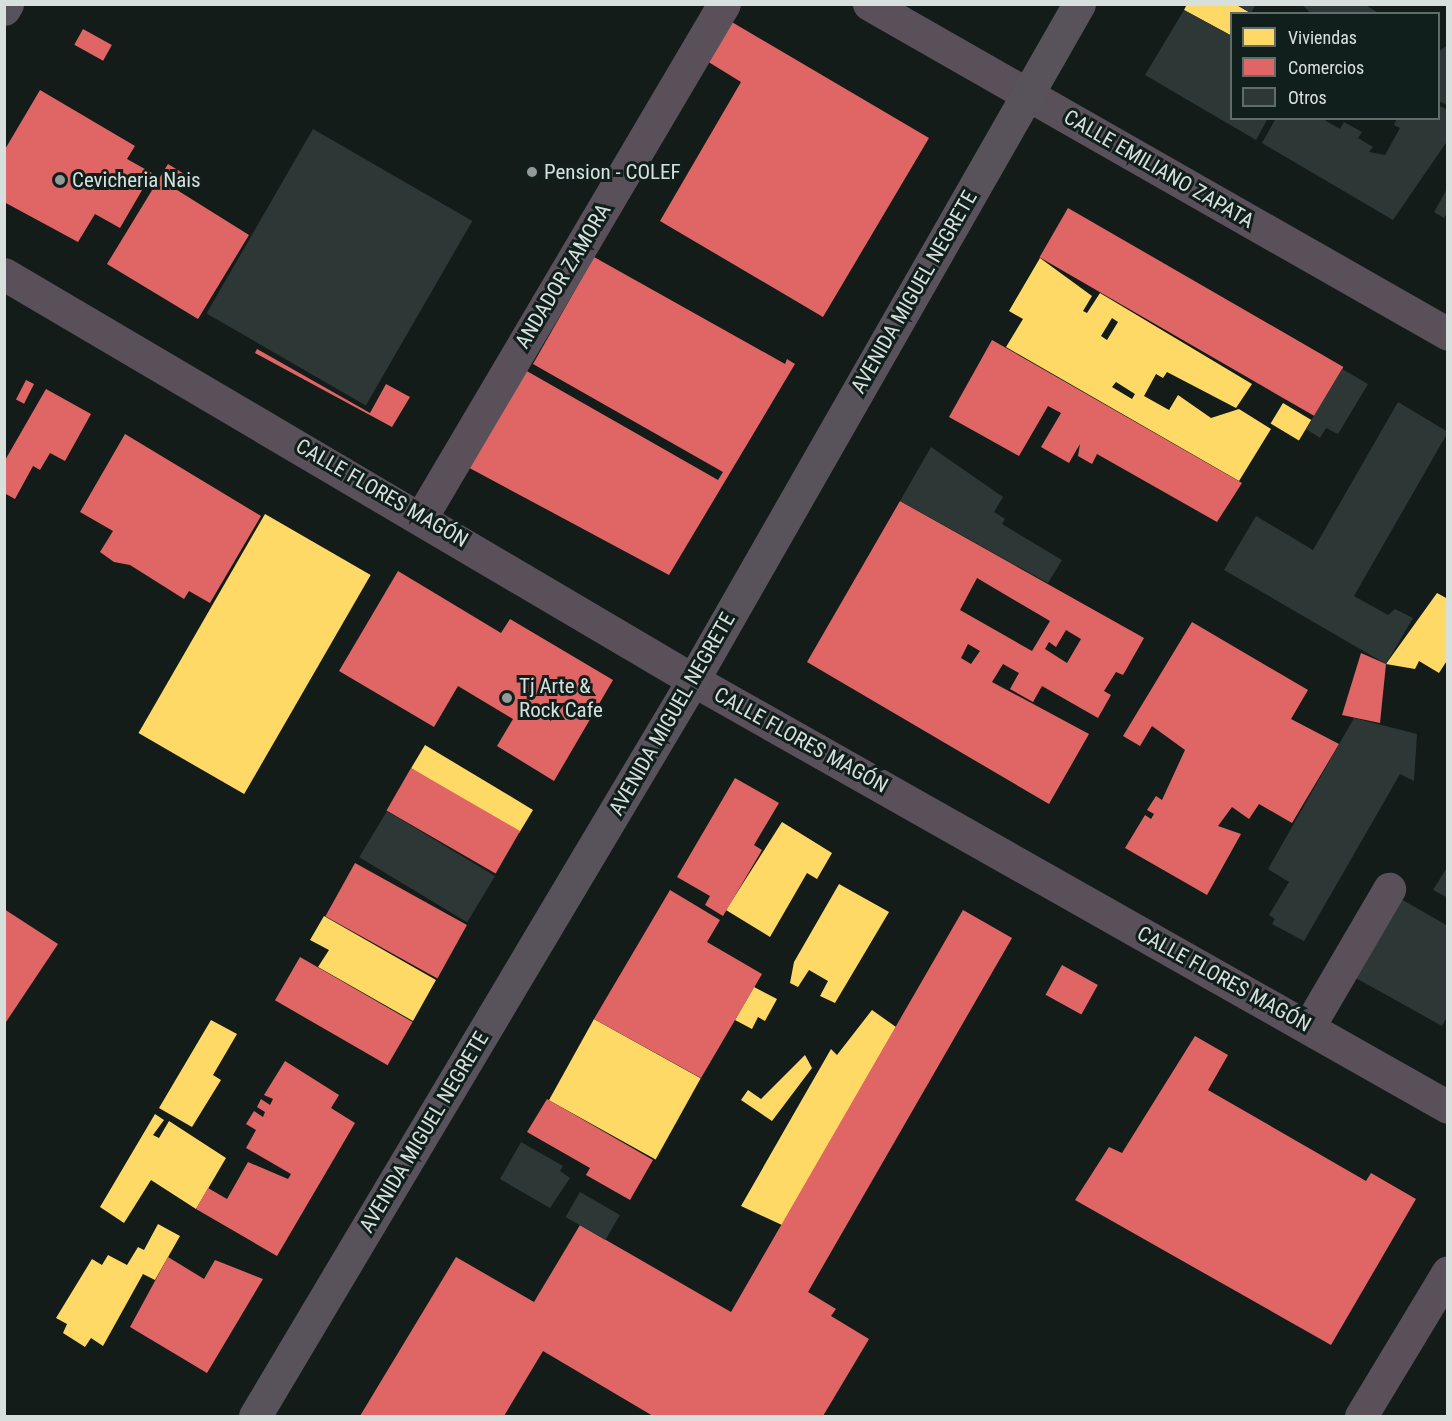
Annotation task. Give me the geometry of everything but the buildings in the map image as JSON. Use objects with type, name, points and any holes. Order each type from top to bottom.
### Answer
[{"type":"main road","points":[[4,9],[7,4]]},
{"type":"main road","name":"AVENIDA MIGUEL NEGRETE","points":[[255,1416],[693,680],[1078,4]]},
{"type":"street","name":"ANDADOR ZAMORA","points":[[422,516],[724,4]]},
{"type":"street","name":"CALLE EMILIANO ZAPATA","points":[[869,4],[1448,334]]},
{"type":"street","name":"CALLE FLORES MAGÓN","points":[[4,274],[422,516],[693,680],[1309,1026],[1448,1107]]},
{"type":"street","points":[[1309,1026],[1389,889]]},
{"type":"street","points":[[1361,1416],[1448,1272]]},
{"type":"place","name":"Pension - COLEF","points":[[532,172]]},
{"type":"place","name":"Cevicheria Nais","points":[[60,180]]},
{"type":"place","name":"Tj Arte & Rock Cafe","points":[[507,698]]}]
